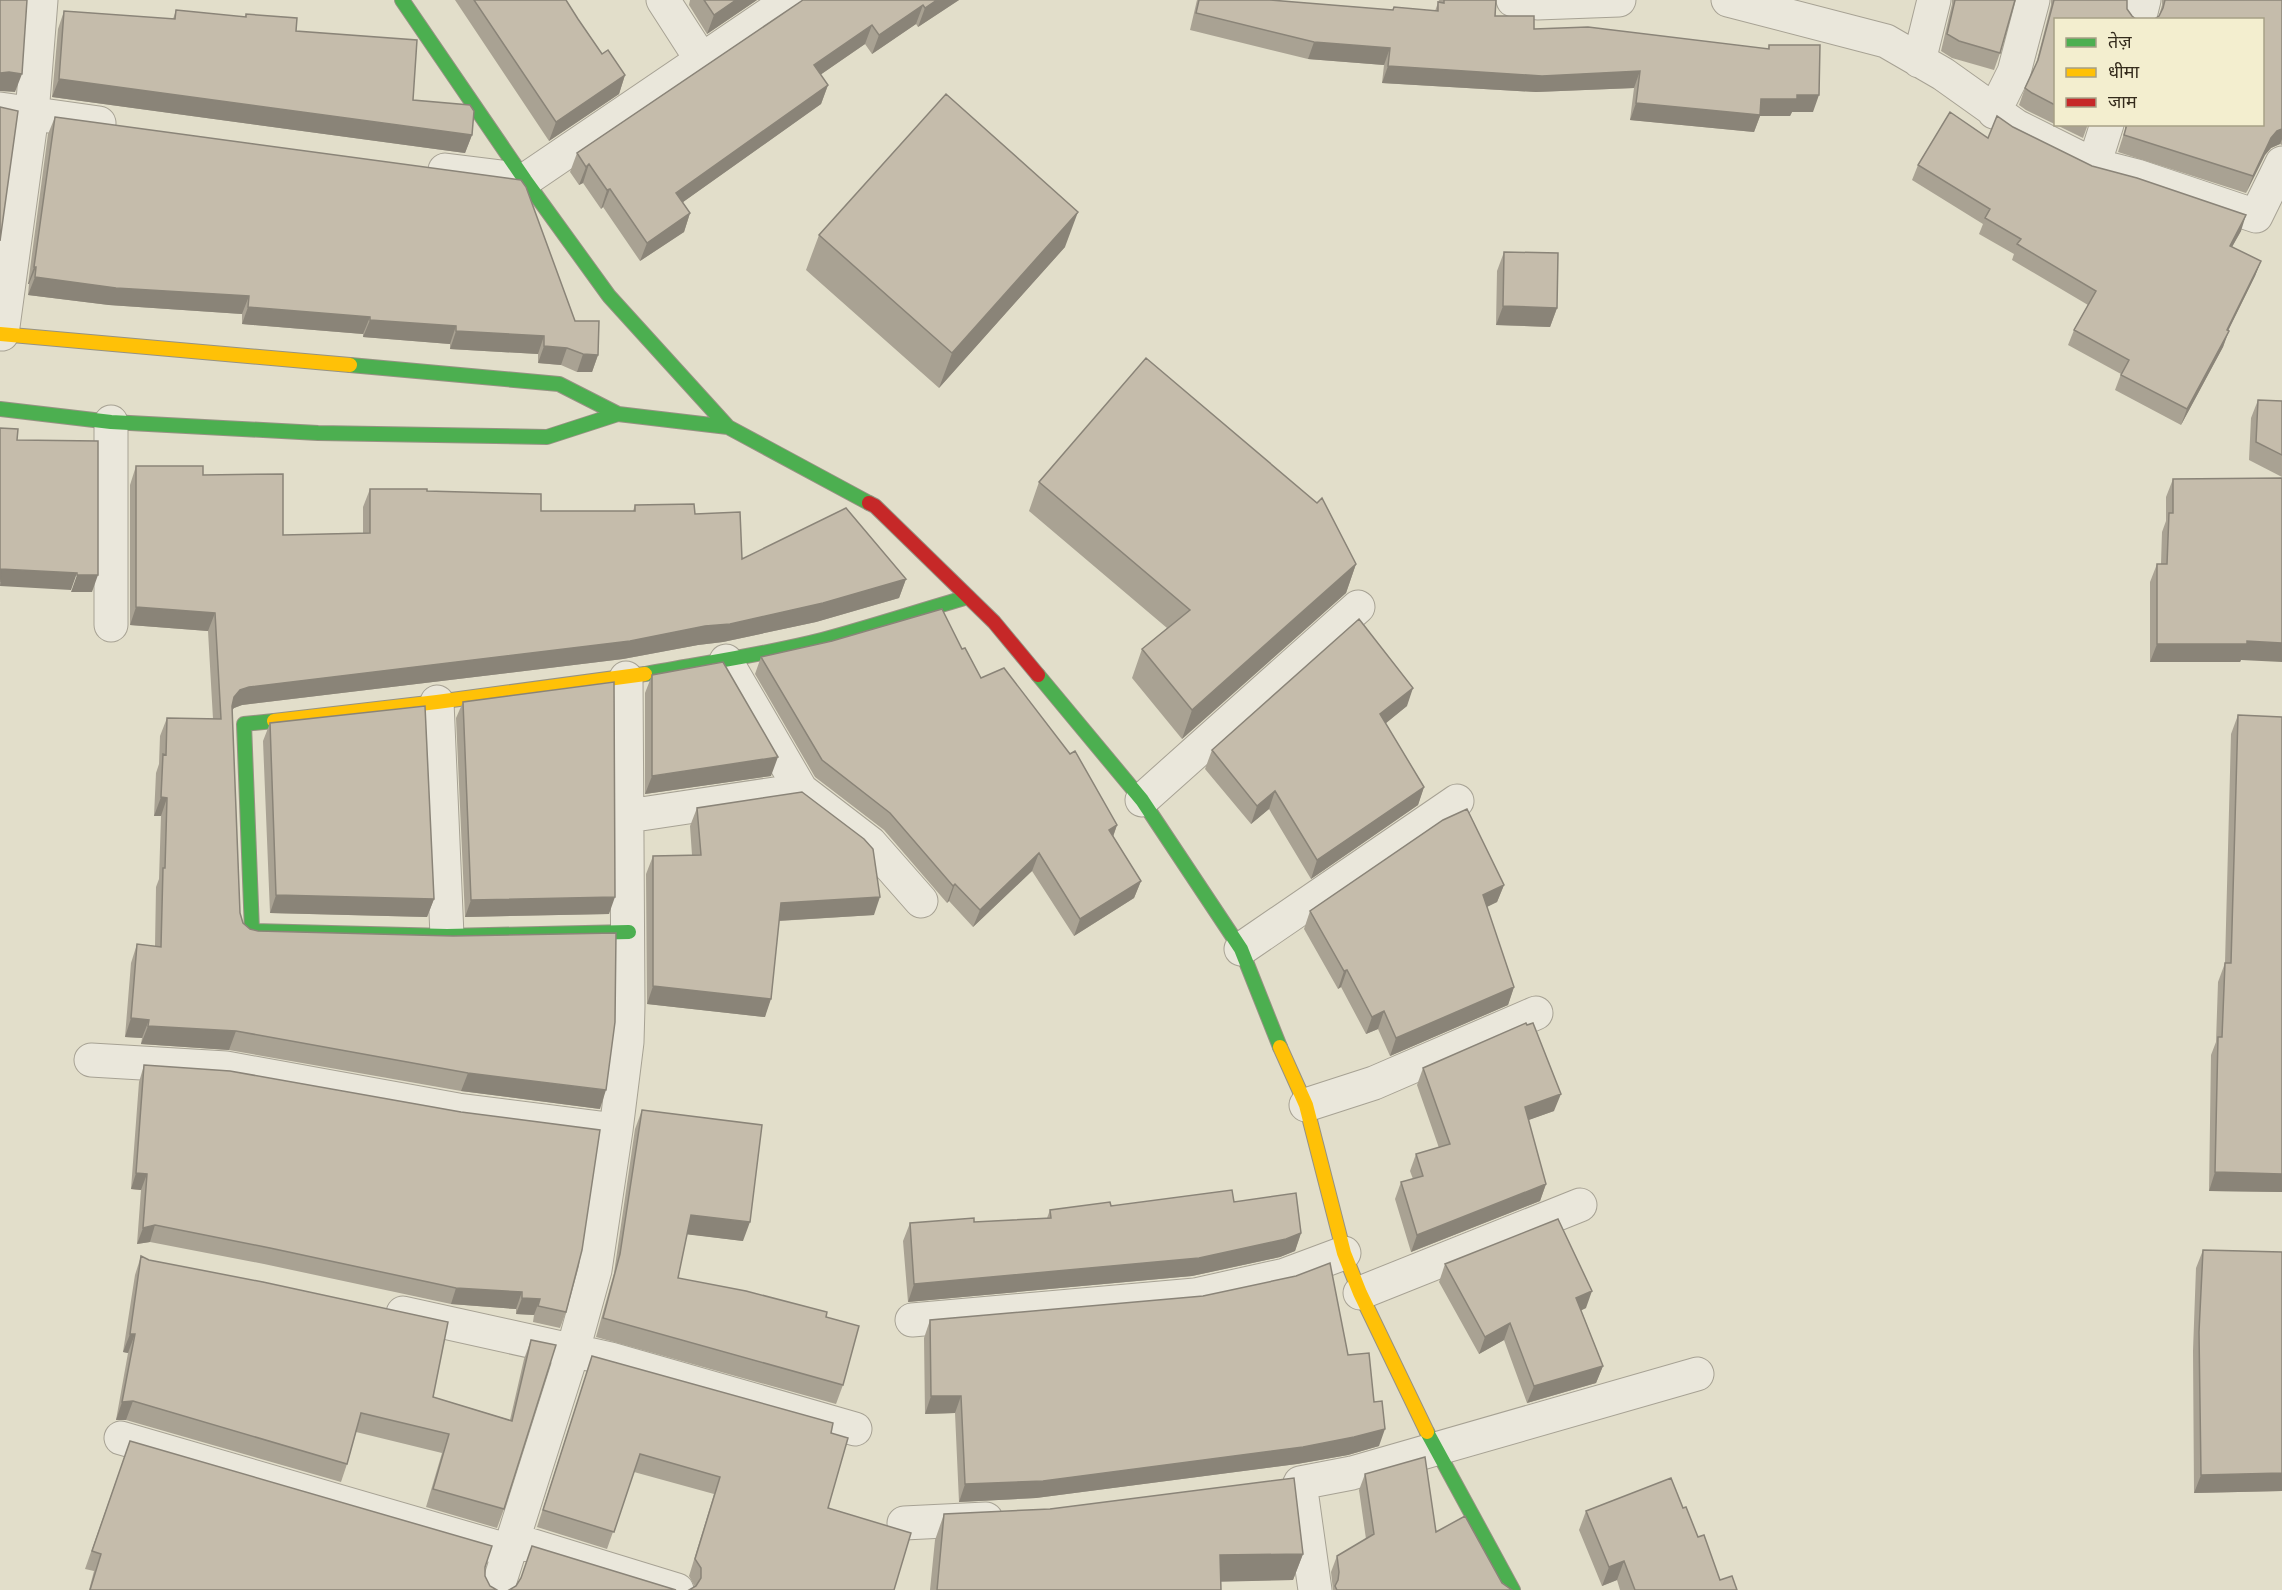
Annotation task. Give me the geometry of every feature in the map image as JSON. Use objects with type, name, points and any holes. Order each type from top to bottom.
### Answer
[{"type":"street","points":[[41,0],[32,114],[1,334],[559,384],[618,414],[728,427]]},
{"type":"street","points":[[402,0],[525,180],[609,296],[728,427],[875,506],[994,622],[1142,800],[1241,949],[1286,1063],[1306,1105],[1344,1253],[1360,1293],[1435,1450],[1513,1590]]},
{"type":"street","points":[[663,0],[701,59]]},
{"type":"street","points":[[419,166],[525,180],[790,0]]},
{"type":"street","points":[[1529,1],[1619,0]]},
{"type":"street","points":[[1728,0],[1886,41],[1943,74],[1995,112],[2032,135],[2094,165],[2137,176],[2256,216],[2282,163]]},
{"type":"street","points":[[1919,61],[1934,0]]},
{"type":"street","points":[[1995,112],[2014,72],[2033,0]]},
{"type":"street","points":[[2140,18],[2144,0]]},
{"type":"street","points":[[0,108],[126,127]]},
{"type":"street","points":[[2094,165],[2106,126]]},
{"type":"street","points":[[0,410],[111,422],[318,433],[547,437],[618,414]]},
{"type":"street","points":[[111,422],[111,625]]},
{"type":"street","points":[[629,932],[447,936],[252,931],[244,724],[626,678],[702,663],[726,661],[821,640],[968,597]]},
{"type":"street","points":[[1142,800],[1358,608]]},
{"type":"street","points":[[726,661],[801,790],[870,843],[921,901]]},
{"type":"street","points":[[497,1590],[573,1350],[595,1270],[616,1130],[627,1042],[629,932],[626,678]]},
{"type":"street","points":[[437,702],[447,936]]},
{"type":"street","points":[[628,816],[801,790]]},
{"type":"street","points":[[1241,949],[1457,801]]},
{"type":"street","points":[[1306,1105],[1374,1083],[1536,1013]]},
{"type":"street","points":[[91,1060],[226,1068],[458,1110],[616,1130]]},
{"type":"street","points":[[1360,1293],[1580,1205]]},
{"type":"street","points":[[912,1320],[1196,1295],[1285,1275],[1344,1253]]},
{"type":"street","points":[[375,1307],[573,1350],[855,1430]]},
{"type":"street","points":[[1266,1488],[1352,1473],[1697,1374]]},
{"type":"street","points":[[121,1438],[677,1590]]},
{"type":"street","points":[[1300,1483],[1315,1590]]},
{"type":"street","points":[[904,1523],[1016,1518]]},
{"type":"building","points":[[0,0],[27,0],[22,74],[0,73]]},
{"type":"building","points":[[474,0],[566,0],[602,54],[608,50],[625,75],[556,122]]},
{"type":"building","points":[[704,0],[736,0],[714,15]]},
{"type":"building","points":[[803,0],[937,0],[925,8],[923,5],[879,35],[872,25],[814,65],[828,85],[676,193],[690,213],[647,243],[610,189],[607,190],[589,164],[586,167],[577,153]]},
{"type":"building","points":[[1199,0],[1270,0],[1393,10],[1394,7],[1438,11],[1438,2],[1444,3],[1444,0],[1496,0],[1495,16],[1534,16],[1534,29],[1588,27],[1769,49],[1769,45],[1820,45],[1819,95],[1797,95],[1797,99],[1761,99],[1760,115],[1636,103],[1640,71],[1542,76],[1388,66],[1390,48],[1314,42],[1196,13]]},
{"type":"building","points":[[1955,0],[2015,0],[2000,53],[1959,41],[1947,34]]},
{"type":"building","points":[[2054,0],[2127,0],[2127,9],[2134,18],[2054,18],[2054,104],[2025,88],[2038,60]]},
{"type":"building","points":[[2165,0],[2282,0],[2282,129],[2271,138],[2253,176],[2124,135],[2126,126],[2264,126],[2264,18],[2156,18]]},
{"type":"building","points":[[176,10],[246,17],[246,14],[297,18],[296,31],[417,40],[413,100],[470,105],[474,111],[472,135],[59,79],[64,11],[175,19]]},
{"type":"building","points":[[946,94],[1078,212],[952,353],[819,235]]},
{"type":"building","points":[[0,107],[18,111],[0,241]]},
{"type":"building","points":[[1950,112],[1988,138],[1997,116],[2013,127],[2092,166],[2137,178],[2246,215],[2230,246],[2261,261],[2227,330],[2229,331],[2187,409],[2121,375],[2129,360],[2074,330],[2096,291],[2017,244],[2021,239],[1985,218],[1990,209],[1918,165]]},
{"type":"building","points":[[55,117],[521,180],[526,187],[575,321],[599,321],[598,355],[583,354],[567,348],[544,346],[544,336],[456,331],[456,326],[370,320],[370,317],[248,307],[249,296],[116,288],[35,277],[36,267],[34,267]]},
{"type":"building","points":[[1504,252],[1558,253],[1557,308],[1503,306]]},
{"type":"building","points":[[1146,358],[1317,503],[1322,498],[1356,564],[1192,710],[1142,649],[1190,610],[1039,482]]},
{"type":"building","points":[[2258,400],[2282,401],[2282,455],[2256,442]]},
{"type":"building","points":[[0,428],[18,429],[17,440],[98,441],[98,575],[1,569],[0,582]]},
{"type":"building","points":[[136,466],[203,466],[203,475],[283,474],[283,535],[370,533],[370,489],[541,494],[541,511],[635,511],[635,505],[694,504],[695,514],[740,512],[742,559],[846,508],[906,579],[823,603],[730,624],[705,626],[630,641],[249,687],[240,690],[234,697],[232,706],[240,913],[243,923],[250,929],[258,931],[453,936],[616,933],[615,1022],[606,1090],[468,1073],[236,1031],[148,1026],[149,1020],[131,1018],[137,944],[161,947],[167,798],[161,797],[163,754],[166,755],[167,718],[221,719],[215,613],[136,607]]},
{"type":"building","points":[[2282,478],[2282,643],[2247,641],[2247,644],[2157,644],[2157,564],[2167,564],[2169,513],[2173,513],[2173,479]]},
{"type":"building","points":[[942,609],[962,649],[965,648],[981,678],[1004,668],[1070,754],[1075,751],[1117,825],[1109,830],[1141,881],[1080,919],[1039,853],[980,910],[955,884],[953,886],[890,813],[822,760],[761,657],[832,641]]},
{"type":"building","points":[[1359,619],[1413,688],[1380,714],[1424,787],[1317,860],[1275,791],[1257,806],[1212,750]]},
{"type":"building","points":[[723,662],[778,757],[652,776],[652,675]]},
{"type":"building","points":[[614,682],[615,897],[471,900],[463,702]]},
{"type":"building","points":[[425,706],[434,899],[276,895],[270,723]]},
{"type":"building","points":[[2238,715],[2282,717],[2282,1174],[2215,1172],[2218,1037],[2222,1037],[2225,963],[2231,963]]},
{"type":"building","points":[[802,792],[864,839],[873,849],[880,897],[781,903],[771,999],[653,986],[653,856],[701,855],[697,808]]},
{"type":"building","points":[[1467,809],[1504,885],[1483,895],[1514,987],[1396,1038],[1384,1011],[1372,1017],[1347,970],[1344,971],[1310,911],[1443,820]]},
{"type":"building","points":[[1526,1023],[1527,1025],[1533,1023],[1561,1094],[1525,1107],[1546,1184],[1417,1235],[1401,1182],[1423,1176],[1416,1154],[1450,1144],[1423,1068]]},
{"type":"building","points":[[144,1065],[230,1071],[461,1112],[600,1130],[582,1250],[566,1312],[538,1306],[540,1299],[522,1298],[522,1292],[456,1288],[155,1225],[143,1228],[147,1174],[136,1173]]},
{"type":"building","points":[[642,1110],[762,1125],[750,1222],[691,1215],[678,1278],[746,1291],[827,1312],[826,1317],[859,1326],[843,1385],[603,1318],[620,1254]]},
{"type":"building","points":[[1232,1190],[1234,1202],[1296,1193],[1301,1233],[1286,1239],[1199,1258],[914,1284],[910,1223],[974,1218],[974,1222],[1051,1218],[1050,1210],[1110,1202],[1111,1206]]},
{"type":"building","points":[[1558,1219],[1592,1291],[1576,1298],[1603,1366],[1534,1386],[1510,1323],[1485,1337],[1445,1264]]},
{"type":"building","points":[[2203,1250],[2282,1252],[2282,1473],[2201,1475],[2199,1332]]},
{"type":"building","points":[[141,1256],[149,1260],[448,1322],[433,1397],[512,1421],[531,1340],[556,1345],[504,1509],[433,1489],[449,1434],[361,1413],[347,1464],[133,1401],[122,1402],[135,1334],[130,1334]]},
{"type":"building","points":[[1330,1263],[1348,1355],[1369,1353],[1374,1402],[1382,1401],[1385,1429],[1303,1447],[1043,1481],[965,1484],[961,1396],[931,1396],[930,1320],[1203,1296],[1296,1276]]},
{"type":"building","points":[[592,1356],[833,1423],[831,1433],[848,1438],[828,1508],[911,1533],[894,1590],[689,1590],[696,1586],[701,1578],[701,1568],[695,1559],[720,1477],[640,1454],[614,1532],[543,1510]]},
{"type":"building","points":[[130,1441],[492,1546],[485,1567],[485,1576],[490,1586],[497,1590],[90,1590],[101,1554],[92,1551]]},
{"type":"building","points":[[1425,1457],[1436,1532],[1465,1516],[1502,1583],[1512,1590],[1337,1590],[1335,1586],[1339,1572],[1337,1556],[1374,1534],[1365,1474]]},
{"type":"building","points":[[1294,1478],[1303,1554],[1220,1555],[1221,1590],[937,1590],[944,1514],[1050,1509]]},
{"type":"building","points":[[1671,1478],[1698,1537],[1704,1535],[1720,1580],[1732,1576],[1737,1590],[1635,1590],[1624,1561],[1609,1567],[1586,1511]]},
{"type":"building","points":[[532,1546],[676,1590],[509,1590],[516,1586],[521,1578]]},
{"type":"traffic: fast","points":[[402,0],[525,180],[609,296],[728,427],[869,503]]},
{"type":"traffic: fast","points":[[350,365],[559,384],[618,414],[728,427]]},
{"type":"traffic: fast","points":[[0,409],[111,422],[318,433],[547,437],[618,414]]},
{"type":"traffic: fast","points":[[645,674],[822,640],[968,597]]},
{"type":"traffic: fast","points":[[1038,675],[1142,800],[1241,949],[1280,1047]]},
{"type":"traffic: fast","points":[[274,721],[244,724],[252,931],[447,936],[629,932]]},
{"type":"traffic: fast","points":[[1427,1432],[1513,1590]]},
{"type":"traffic: slow","points":[[0,334],[350,365]]},
{"type":"traffic: slow","points":[[274,721],[645,674]]},
{"type":"traffic: slow","points":[[1280,1047],[1306,1105],[1344,1253],[1360,1293],[1427,1432]]},
{"type":"traffic: jam","points":[[869,503],[875,506],[994,622],[1038,675]]}]
